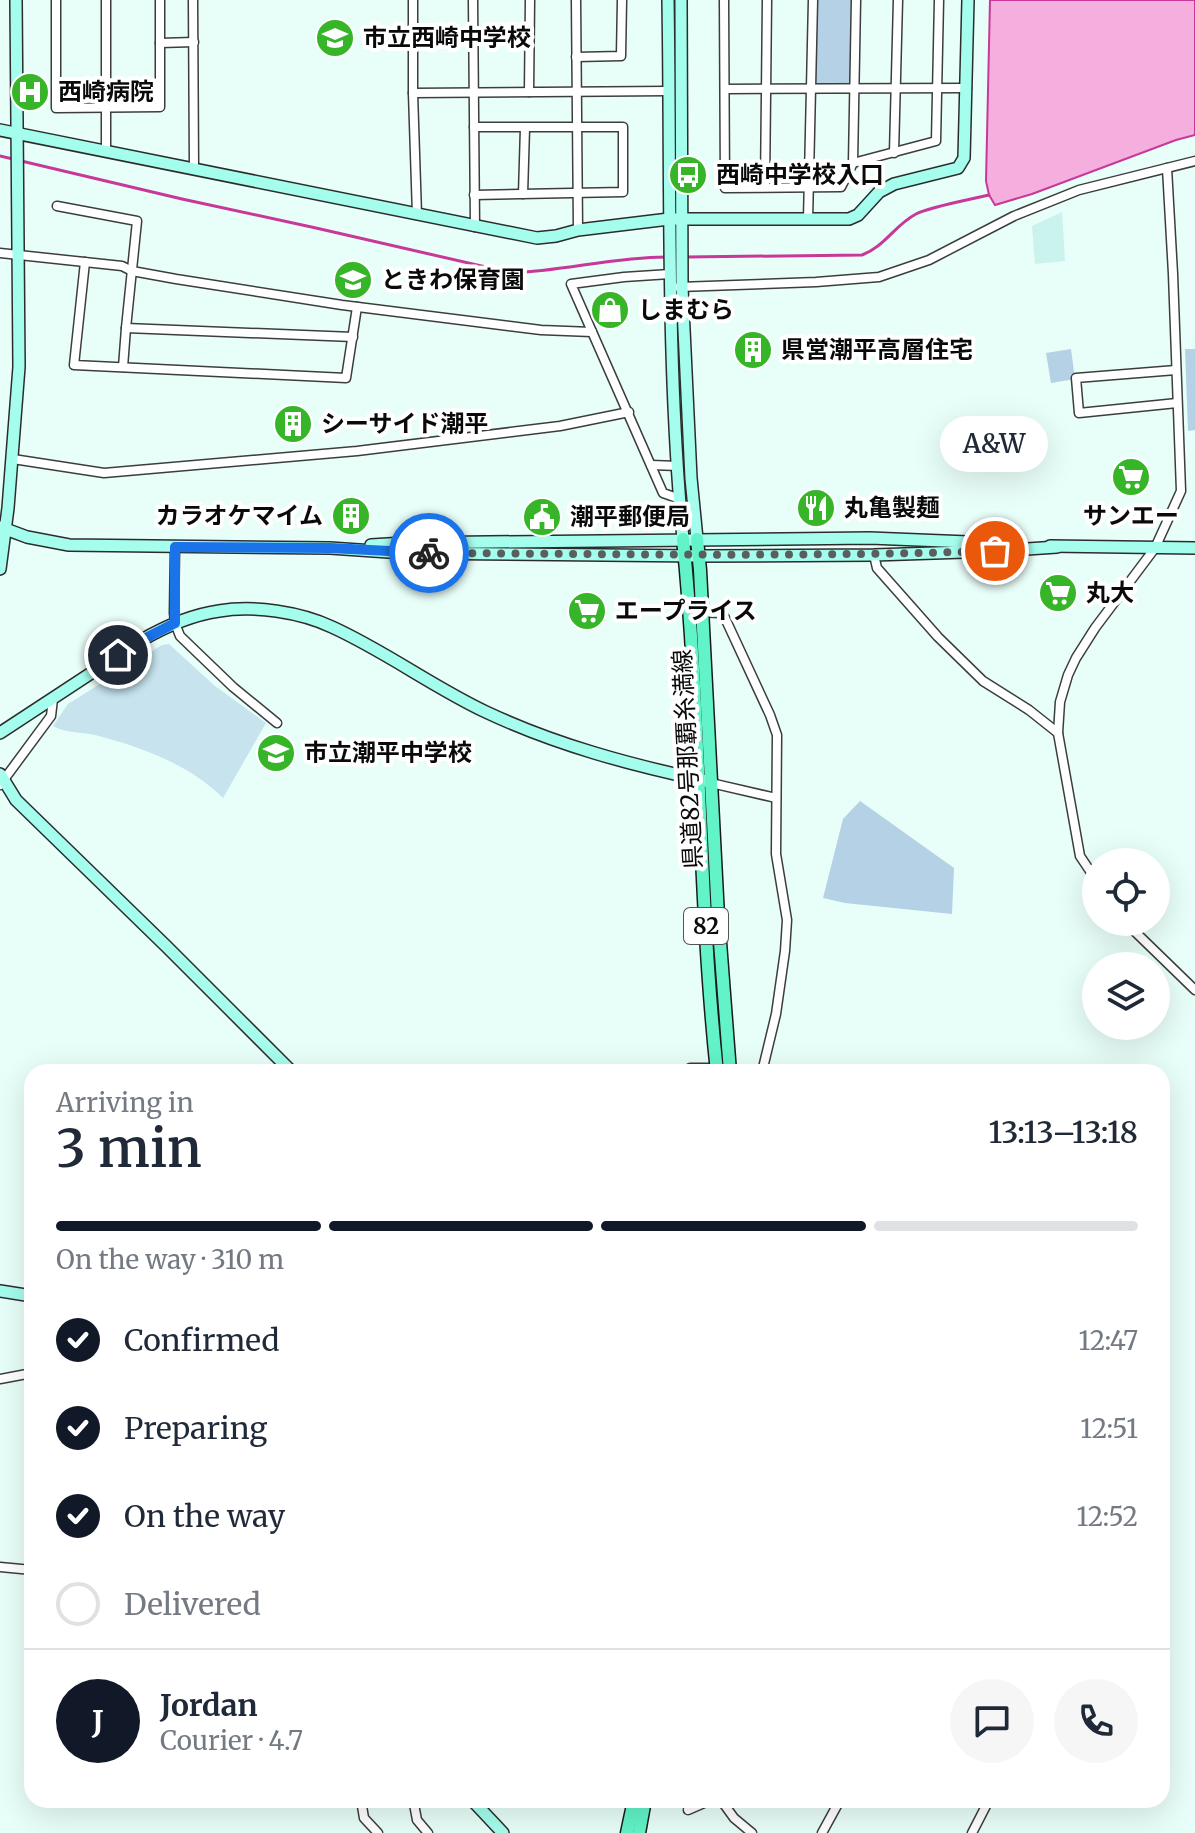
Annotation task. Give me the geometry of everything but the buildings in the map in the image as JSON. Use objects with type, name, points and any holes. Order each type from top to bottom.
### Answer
[{"type":"main road","name":"県道82号那覇糸満線","points":[[690,539],[705,781],[705,915],[722,1064]]},
{"type":"main road","points":[[627,1833],[632,1808]]},
{"type":"main road","points":[[639,1833],[644,1808]]},
{"type":"street","points":[[0,569],[13,459],[19,367],[16,0]]},
{"type":"street","points":[[56,0],[56,108],[160,107],[160,0]]},
{"type":"street","points":[[106,0],[106,152]]},
{"type":"street","points":[[193,0],[194,168]]},
{"type":"street","points":[[413,0],[417,215]]},
{"type":"street","points":[[473,0],[475,227]]},
{"type":"street","points":[[529,92],[530,0]]},
{"type":"street","points":[[576,0],[578,230]]},
{"type":"street","points":[[576,57],[621,56],[622,0]]},
{"type":"street","points":[[668,0],[669,219],[689,437],[690,539]]},
{"type":"street","points":[[674,270],[682,237],[681,0]]},
{"type":"street","points":[[724,0],[725,188],[841,187],[853,163],[856,0]]},
{"type":"street","points":[[765,187],[767,0]]},
{"type":"street","points":[[808,220],[813,0]]},
{"type":"street","points":[[894,153],[898,0]]},
{"type":"street","points":[[853,163],[936,141],[939,0]]},
{"type":"street","points":[[0,130],[537,238],[669,219],[849,219],[858,215],[879,192],[894,184],[958,168],[964,158],[968,0]]},
{"type":"street","points":[[160,43],[194,42]]},
{"type":"street","points":[[725,89],[967,88]]},
{"type":"street","points":[[413,93],[669,91]]},
{"type":"street","points":[[474,127],[623,127],[623,192],[474,195]]},
{"type":"street","points":[[523,194],[525,128]]},
{"type":"street","points":[[676,287],[879,277],[929,260],[1014,216],[1079,190],[1195,161]]},
{"type":"street","points":[[1082,859],[1058,733],[1060,702],[1076,658],[1155,548],[1181,491],[1167,168]]},
{"type":"street","points":[[57,206],[137,221],[123,367]]},
{"type":"street","points":[[0,253],[122,266],[132,271],[357,307],[541,330],[592,332]]},
{"type":"street","points":[[85,262],[74,365],[346,378],[357,307]]},
{"type":"street","points":[[674,270],[571,284],[663,493],[680,499]]},
{"type":"street","points":[[676,287],[678,466],[680,499],[690,539]]},
{"type":"street","points":[[126,328],[353,337]]},
{"type":"street","points":[[1176,370],[1076,378],[1079,413],[1177,403]]},
{"type":"street","points":[[13,459],[104,473],[357,451],[560,426],[629,412]]},
{"type":"street","points":[[651,465],[678,466]]},
{"type":"street","points":[[3,528],[27,537],[69,545],[330,548],[403,553],[874,555],[1057,547]]},
{"type":"street","points":[[330,548],[404,543],[870,538],[1057,547],[1195,548]]},
{"type":"street","points":[[175,547],[175,623],[180,636],[233,687],[277,723]]},
{"type":"street","points":[[874,555],[877,568],[938,637],[983,681],[1058,733]]},
{"type":"street","points":[[0,733],[140,641],[175,623],[219,611],[269,611],[317,621],[350,636],[515,726],[656,771],[776,798]]},
{"type":"street","points":[[696,612],[720,613],[725,618],[777,735],[776,854],[787,920],[776,1014],[764,1064]]},
{"type":"street","points":[[53,699],[51,716],[1,780],[16,800],[284,1064]]},
{"type":"street","points":[[1139,936],[1195,990]]},
{"type":"street","points":[[0,1291],[24,1295]]},
{"type":"street","points":[[0,1379],[24,1374]]},
{"type":"street","points":[[0,1567],[24,1569]]},
{"type":"street","points":[[362,1808],[364,1818],[378,1833]]},
{"type":"street","points":[[415,1808],[417,1820],[428,1833]]},
{"type":"street","points":[[480,1808],[503,1833]]},
{"type":"street","points":[[688,1810],[693,1808]]},
{"type":"street","points":[[727,1808],[752,1833]]},
{"type":"street","points":[[822,1833],[836,1808]]},
{"type":"street","points":[[972,1833],[985,1808]]},
{"type":"shaded area","points":[[816,0],[852,0],[852,84],[815,85]]},
{"type":"shaded area","points":[[990,0],[1195,0],[1195,135],[995,205],[986,181]]},
{"type":"shaded area","points":[[1062,212],[1065,261],[1035,264],[1032,226]]},
{"type":"shaded area","points":[[1071,349],[1075,379],[1051,383],[1046,353]]},
{"type":"shaded area","points":[[1185,349],[1195,349],[1195,430],[1188,431]]},
{"type":"shaded area","points":[[169,644],[215,686],[266,723],[223,798],[210,786],[164,758],[95,735],[53,726],[68,704],[162,645]]},
{"type":"shaded area","points":[[860,801],[954,868],[952,914],[823,898],[843,819]]},
{"type":"waterway","points":[[0,156],[512,273],[666,257]]},
{"type":"waterway","points":[[686,257],[862,255],[877,247],[916,214],[989,195]]},
{"type":"way so far","points":[[429,553],[699,556],[995,551]]},
{"type":"place","name":"市立西崎中学校","points":[[335,38]]},
{"type":"place","name":"西崎病院","points":[[30,92]]},
{"type":"place","name":"西崎中学校入口","points":[[688,175]]},
{"type":"place","name":"ときわ保育園","points":[[353,280]]},
{"type":"place","name":"しまむら","points":[[610,310]]},
{"type":"place","name":"県営潮平高層住宅","points":[[753,350]]},
{"type":"place","name":"シーサイド潮平","points":[[293,424]]},
{"type":"place","name":"サンエー","points":[[1131,477]]},
{"type":"place","name":"丸亀製麺","points":[[816,508]]},
{"type":"place","name":"カラオケマイム","points":[[351,516]]},
{"type":"place","name":"潮平郵便局","points":[[542,517]]},
{"type":"place","name":"A&W","points":[[995,551]]},
{"type":"place","name":"丸大","points":[[1058,593]]},
{"type":"place","name":"エープライス","points":[[587,611]]},
{"type":"place","name":"市立潮平中学校","points":[[276,753]]},
{"type":"route","points":[[118,655],[175,623],[175,547],[330,548],[429,553]]}]
